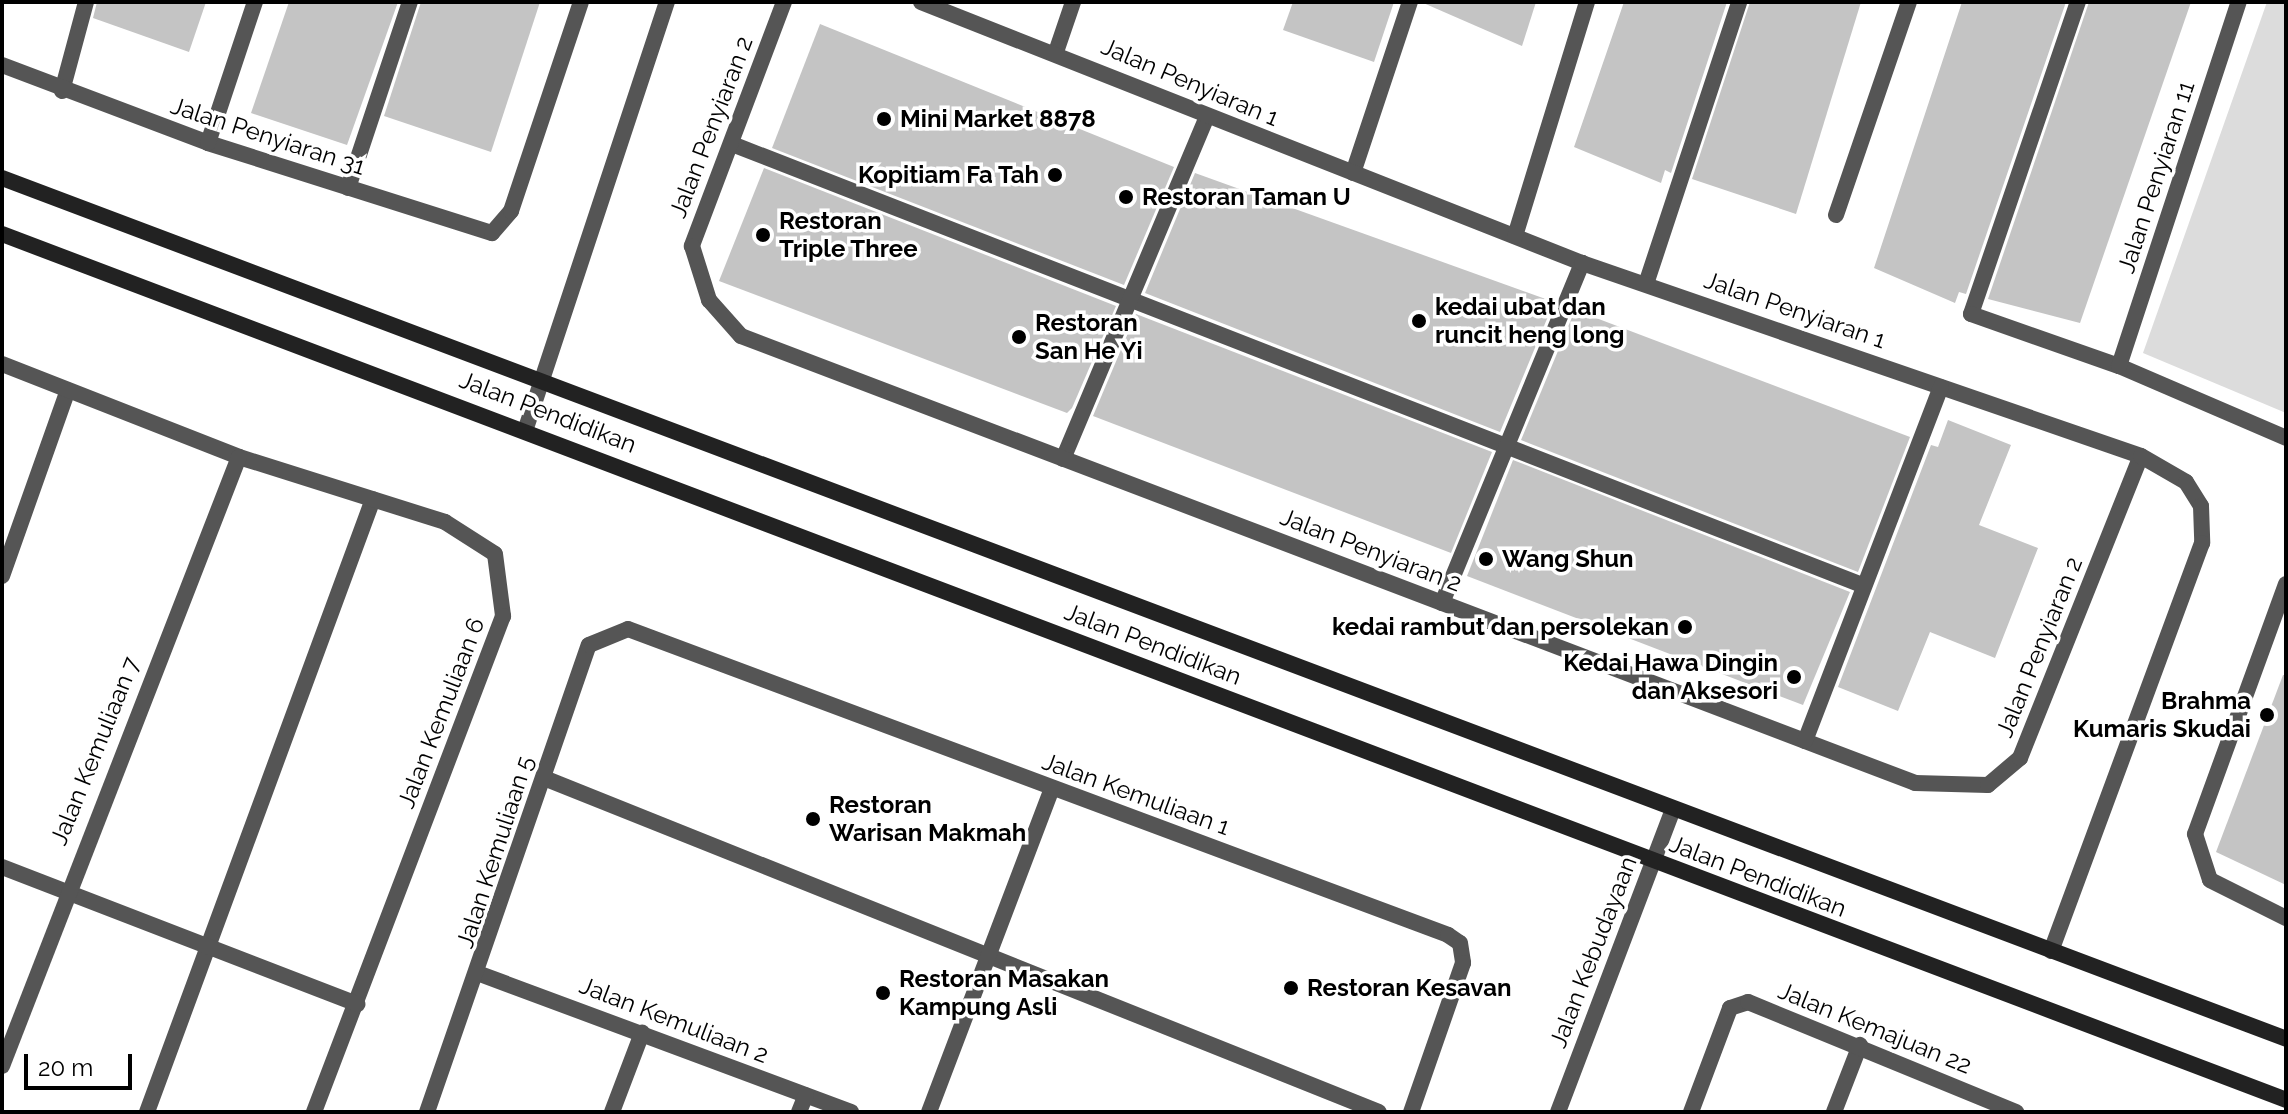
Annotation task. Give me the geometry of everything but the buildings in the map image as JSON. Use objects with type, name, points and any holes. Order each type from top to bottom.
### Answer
[{"type":"main road","name":"Jalan Pendidikan","points":[[2,178],[2286,1039]]},
{"type":"main road","name":"Jalan Pendidikan","points":[[2,234],[526,428],[1654,862],[2286,1100]]},
{"type":"street","points":[[62,91],[86,2]]},
{"type":"street","points":[[208,143],[255,2]]},
{"type":"street","points":[[348,188],[410,2]]},
{"type":"street","name":"Jalan Penyiaran 31","points":[[2,65],[62,91],[208,143],[481,234],[498,232],[511,211],[581,2]]},
{"type":"street","points":[[526,428],[667,2]]},
{"type":"street","name":"Jalan Penyiaran 2","points":[[784,2],[692,246],[709,300],[741,336],[1915,783],[1988,785],[2020,758],[2141,456]]},
{"type":"street","name":"Jalan Penyiaran 1","points":[[921,2],[1056,52],[1207,117],[1582,263],[2141,456],[2186,482],[2201,506],[2202,543],[2051,951]]},
{"type":"street","points":[[1056,52],[1073,2]]},
{"type":"street","points":[[1353,173],[1410,2]]},
{"type":"street","points":[[1515,236],[1587,2]]},
{"type":"street","points":[[1646,284],[1739,2]]},
{"type":"street","points":[[1836,215],[1909,2]]},
{"type":"street","points":[[2078,2],[1971,314],[2119,366],[2286,438]]},
{"type":"street","name":"Jalan Penyiaran 11","points":[[2119,366],[2239,2]]},
{"type":"street","points":[[1063,459],[1134,300],[1207,117]]},
{"type":"street","points":[[732,144],[1509,444],[1862,585]]},
{"type":"street","points":[[1442,603],[1582,263]]},
{"type":"street","name":"Jalan Kemuliaan 6","points":[[2,364],[239,457],[445,522],[495,554],[503,616],[314,1112]]},
{"type":"street","points":[[1805,741],[1862,585],[1941,387]]},
{"type":"street","points":[[2,576],[68,390]]},
{"type":"street","name":"Jalan Kemuliaan 7","points":[[2,1066],[65,890],[239,457]]},
{"type":"street","points":[[147,1112],[373,499]]},
{"type":"street","points":[[2286,584],[2195,834],[2210,880],[2286,918]]},
{"type":"street","name":"Jalan Kemuliaan 5","points":[[427,1112],[480,974],[589,645],[628,629]]},
{"type":"street","name":"Jalan Kemuliaan 1","points":[[628,629],[1460,943],[1463,963],[1411,1112]]},
{"type":"street","points":[[544,778],[1379,1112]]},
{"type":"street","points":[[929,1112],[985,952],[1052,789]]},
{"type":"street","name":"Jalan Kebudayaan","points":[[1558,1112],[1673,809]]},
{"type":"street","points":[[2,867],[357,1004]]},
{"type":"street","name":"Jalan Kemuliaan 2","points":[[480,974],[851,1112]]},
{"type":"street","name":"Jalan Kemajuan 22","points":[[1691,1112],[1730,1008],[1748,1002],[1860,1045],[2011,1111]]},
{"type":"street","points":[[612,1112],[642,1033]]},
{"type":"street","points":[[1834,1112],[1860,1045]]},
{"type":"street","points":[[799,1112],[806,1095]]},
{"type":"shaded area","points":[[2267,2],[2286,2],[2286,413],[2143,353]]},
{"type":"place","name":"Mini Market 8878","points":[[884,119]]},
{"type":"place","name":"Kopitiam Fa Tah","points":[[1055,175]]},
{"type":"place","name":"Restoran Taman U","points":[[1126,197]]},
{"type":"place","name":"Restoran Triple Three","points":[[763,235]]},
{"type":"place","name":"kedai ubat dan runcit heng long","points":[[1419,321]]},
{"type":"place","name":"Restoran San He Yi","points":[[1019,337]]},
{"type":"place","name":"Wang Shun","points":[[1486,559]]},
{"type":"place","name":"kedai rambut dan persolekan","points":[[1685,627]]},
{"type":"place","name":"Kedai Hawa Dingin dan Aksesori","points":[[1794,677]]},
{"type":"place","name":"Brahma Kumaris Skudai","points":[[2267,715]]},
{"type":"place","name":"Restoran Warisan Makmah","points":[[813,819]]},
{"type":"place","name":"Restoran Kesavan","points":[[1291,988]]},
{"type":"place","name":"Restoran Masakan Kampung Asli","points":[[883,993]]}]
